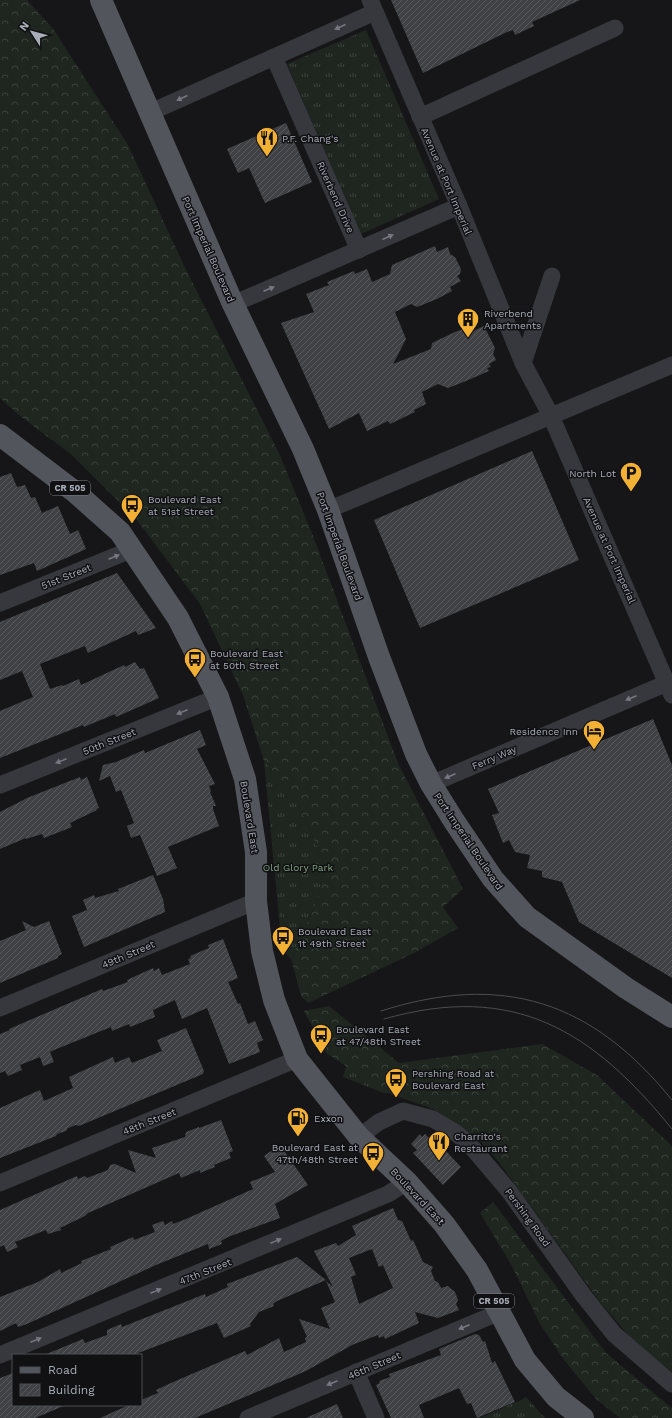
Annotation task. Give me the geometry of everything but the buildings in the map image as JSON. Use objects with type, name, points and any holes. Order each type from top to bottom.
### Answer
[{"type":"main road","name":"Port Imperial Boulevard","points":[[101,0],[151,112],[233,304],[303,449],[328,510],[381,664],[416,754],[431,784],[493,879],[527,917],[626,988],[672,1017]]},
{"type":"main road","name":"Boulevard East","points":[[0,435],[75,492],[120,532],[133,549],[178,618],[218,697],[245,780],[256,852],[256,901],[262,951],[274,1000],[297,1059],[359,1137],[407,1182],[444,1224],[477,1270],[525,1360],[556,1397],[583,1418]]},
{"type":"street","points":[[151,112],[274,57],[373,6]]},
{"type":"street","name":"Avenue at Port Imperial","points":[[373,6],[459,206],[523,363],[551,416],[669,689]]},
{"type":"street","points":[[420,118],[616,28]]},
{"type":"street","name":"Riverbend Drive","points":[[274,57],[359,250]]},
{"type":"street","points":[[233,304],[459,206]]},
{"type":"street","points":[[523,363],[552,276]]},
{"type":"street","points":[[328,510],[672,365]]},
{"type":"street","name":"51st Street","points":[[0,602],[133,549]]},
{"type":"street","name":"Ferry Way","points":[[431,784],[669,689]]},
{"type":"street","name":"50th Street","points":[[0,785],[218,697]]},
{"type":"street","name":"49th Street","points":[[0,1008],[256,901]]},
{"type":"street","name":"48th Street","points":[[0,1182],[297,1059]]},
{"type":"street","name":"Pershing Road","points":[[359,1137],[379,1122],[403,1111],[433,1119],[456,1133],[470,1145],[509,1191],[583,1295],[614,1334],[629,1349],[672,1384]]},
{"type":"street","name":"47th Street","points":[[0,1355],[388,1194],[407,1182]]},
{"type":"street","name":"46th Street","points":[[248,1418],[500,1312]]},
{"type":"street","points":[[356,1372],[376,1418]]},
{"type":"green space","points":[[0,0],[27,0],[54,30],[128,145],[187,272],[279,453],[313,536],[398,763],[463,889],[443,907],[458,928],[414,953],[308,1003],[301,996],[291,959],[316,903],[325,865],[295,796],[264,761],[243,695],[200,604],[136,519],[72,455],[20,416],[0,398]]},
{"type":"green space","points":[[366,30],[439,199],[361,234],[287,64]]},
{"type":"green space","name":"Old Glory Park","points":[[264,761],[295,796],[325,865],[316,903],[291,959],[282,949]]},
{"type":"green space","points":[[329,1006],[399,1063],[542,1044],[597,1075],[672,1146],[672,1372],[635,1343],[600,1302],[498,1161],[481,1142],[436,1110],[385,1092],[326,1053],[304,1011]]},
{"type":"green space","points":[[347,1064],[389,1088],[386,1094],[343,1077]]},
{"type":"green space","points":[[493,1202],[606,1353],[672,1408],[672,1418],[620,1418],[597,1400],[564,1360],[540,1324],[512,1266],[480,1213]]},
{"type":"green space","points":[[526,1397],[545,1418],[480,1418],[521,1400]]},
{"type":"tram line","points":[[381,1011],[425,1000],[467,995],[506,996],[542,1004],[577,1018],[610,1039],[642,1066],[672,1100]]},
{"type":"tram line","points":[[384,1019],[430,1009],[473,1007],[511,1011],[547,1023],[580,1041],[612,1065],[642,1094],[672,1129]]},
{"type":"place","name":"P.F. Chang's","points":[[267,158]]},
{"type":"place","name":"Riverbend Apartments","points":[[468,338]]},
{"type":"place","name":"North Lot","points":[[631,492]]},
{"type":"place","name":"Boulevard East at 51st Street","points":[[132,524]]},
{"type":"place","name":"Boulevard East at 50th Street","points":[[195,678]]},
{"type":"place","name":"Residence Inn","points":[[594,750]]},
{"type":"place","name":"Boulevard East 1t 49th Street","points":[[283,956]]},
{"type":"place","name":"Boulevard East at 47/48th STreet","points":[[321,1054]]},
{"type":"place","name":"Pershing Road at Boulevard East","points":[[396,1098]]},
{"type":"place","name":"Exxon","points":[[298,1138]]},
{"type":"place","name":"Charrito's Restaurant","points":[[439,1162]]},
{"type":"place","name":"Boulevard East at 47th/48th Street","points":[[373,1172]]}]
